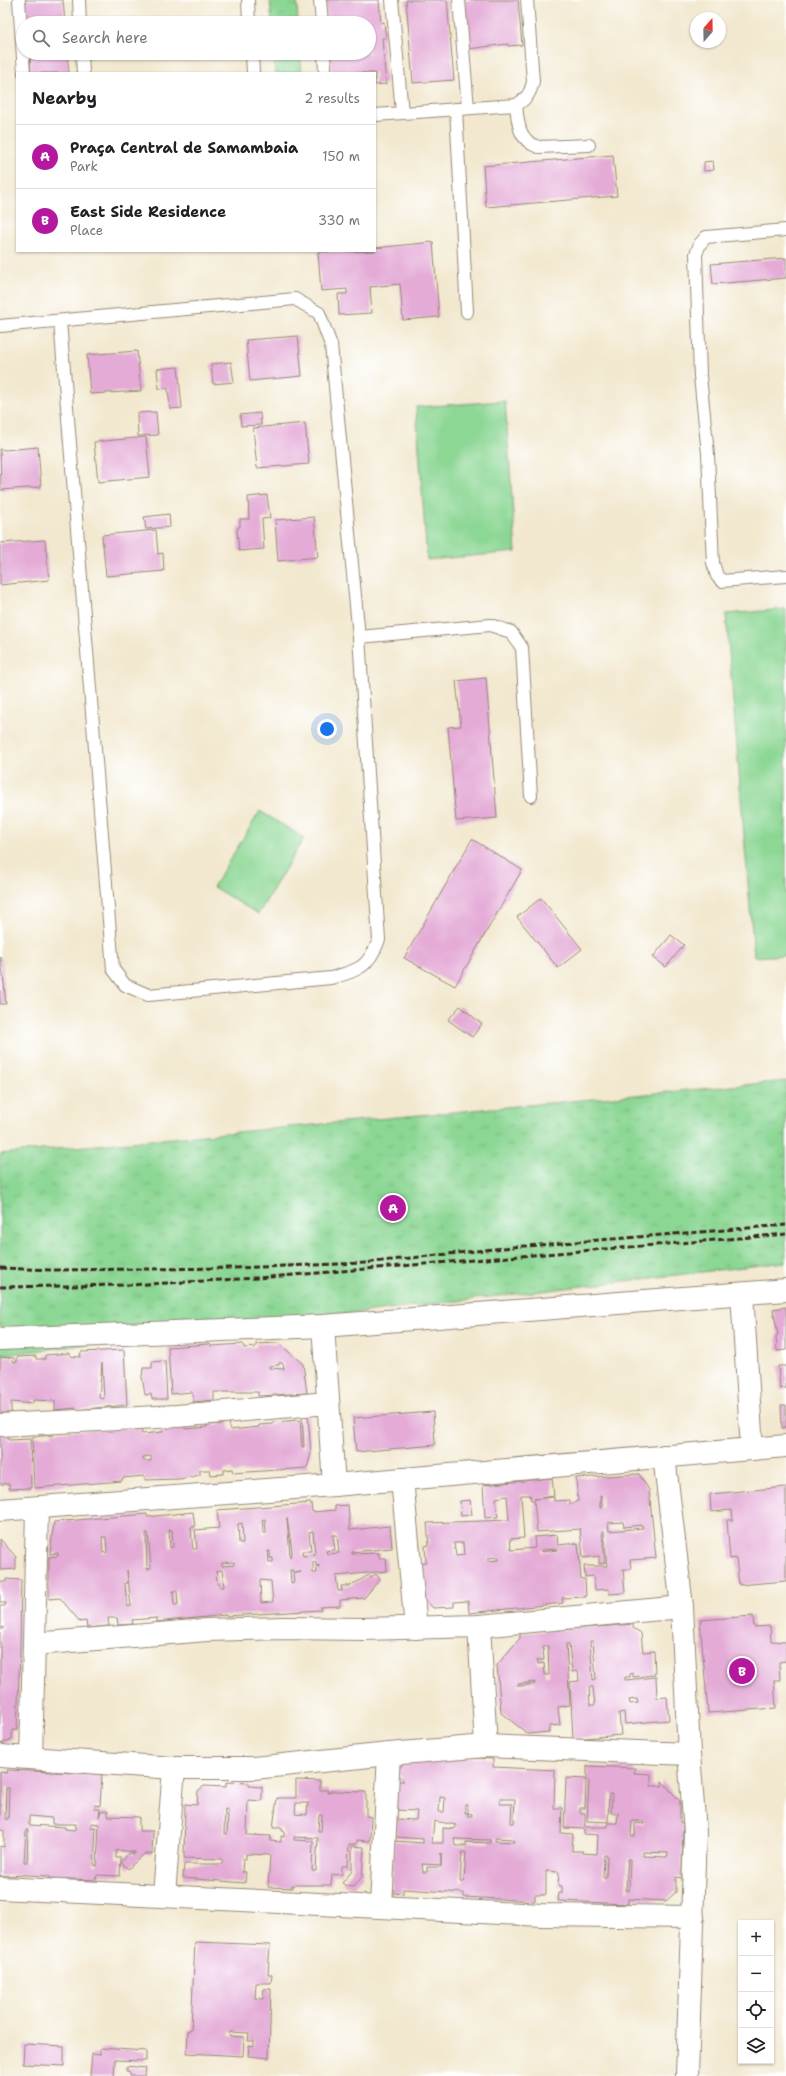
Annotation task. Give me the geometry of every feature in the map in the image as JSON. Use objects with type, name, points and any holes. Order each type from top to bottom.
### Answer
[{"type":"street","points":[[0,1339],[323,1326],[786,1290]]},
{"type":"street","points":[[742,1294],[752,1449]]},
{"type":"street","points":[[323,1326],[334,1485]]},
{"type":"street","points":[[0,1425],[177,1416],[328,1403]]},
{"type":"street","points":[[0,1510],[334,1485],[786,1446]]},
{"type":"street","points":[[664,1456],[682,1607],[689,1754],[695,1832],[687,2076]]},
{"type":"street","points":[[402,1479],[416,1628]]},
{"type":"street","points":[[31,1758],[37,1508]]},
{"type":"street","points":[[34,1644],[207,1630],[479,1626],[682,1607]]},
{"type":"street","points":[[479,1626],[486,1746]]},
{"type":"street","points":[[0,1756],[174,1768],[254,1768],[486,1746],[689,1754]]},
{"type":"street","points":[[381,1906],[389,1754]]},
{"type":"street","points":[[164,1895],[174,1768]]},
{"type":"street","points":[[0,1888],[542,1915],[693,1917]]},
{"type":"lane","points":[[19,0],[20,16]]},
{"type":"lane","points":[[78,0],[79,16]]},
{"type":"lane","points":[[248,0],[249,16]]},
{"type":"lane","points":[[320,0],[321,16]]},
{"type":"lane","points":[[392,0],[402,113]]},
{"type":"lane","points":[[459,0],[467,312]]},
{"type":"lane","points":[[376,115],[516,105],[528,95],[533,81],[527,0]]},
{"type":"lane","points":[[23,60],[24,72]]},
{"type":"lane","points":[[83,60],[84,72]]},
{"type":"lane","points":[[252,60],[253,72]]},
{"type":"lane","points":[[324,60],[325,72]]},
{"type":"lane","points":[[516,105],[521,134],[531,145],[538,148],[589,145]]},
{"type":"lane","points":[[786,230],[706,237],[700,244],[696,254],[700,376],[708,454],[713,563],[718,576],[722,581],[786,576]]},
{"type":"lane","points":[[0,326],[295,299],[319,313],[332,345],[359,637],[379,940],[372,958],[354,972],[331,978],[148,996],[125,985],[113,968],[60,321]]},
{"type":"lane","points":[[359,637],[490,625],[511,632],[522,648],[531,796]]},
{"type":"green space","points":[[270,0],[297,0],[298,16],[271,16]]},
{"type":"green space","points":[[274,60],[301,60],[302,72],[275,72]]},
{"type":"green space","points":[[505,401],[516,552],[427,560],[416,407]]},
{"type":"green space","points":[[786,609],[786,955],[754,957],[726,614]]},
{"type":"green space","points":[[260,811],[304,838],[258,914],[213,887]]},
{"type":"green space","points":[[786,1081],[786,1262],[0,1355],[0,1154]]},
{"type":"building","points":[[25,0],[63,0],[64,16],[26,16]]},
{"type":"building","points":[[325,0],[379,0],[381,23],[384,22],[386,38],[382,38],[386,84],[376,85],[376,72],[332,72],[331,60],[376,60],[376,16],[326,16]]},
{"type":"building","points":[[406,0],[447,0],[454,80],[413,83]]},
{"type":"building","points":[[464,0],[518,0],[522,45],[508,46],[508,44],[468,49]]},
{"type":"building","points":[[30,60],[68,60],[69,72],[31,72]]},
{"type":"building","points":[[613,155],[617,196],[486,207],[483,166]]},
{"type":"building","points":[[713,161],[714,170],[704,171],[704,162]]},
{"type":"building","points":[[433,242],[439,317],[403,320],[400,284],[370,287],[372,313],[339,315],[338,294],[347,294],[347,289],[321,291],[318,252],[376,252],[376,248]]},
{"type":"building","points":[[786,258],[786,278],[713,284],[711,264]]},
{"type":"building","points":[[298,336],[302,376],[250,381],[246,340]]},
{"type":"building","points":[[137,351],[141,391],[90,394],[87,355]]},
{"type":"building","points":[[231,362],[234,382],[213,384],[211,364]]},
{"type":"building","points":[[178,367],[182,408],[170,409],[168,388],[159,389],[157,369]]},
{"type":"building","points":[[156,412],[158,435],[138,436],[137,413]]},
{"type":"building","points":[[260,413],[261,425],[241,426],[240,415]]},
{"type":"building","points":[[305,423],[309,464],[257,468],[253,428]]},
{"type":"building","points":[[146,437],[150,477],[98,482],[94,442]]},
{"type":"building","points":[[38,447],[41,487],[1,490],[0,449],[5,450]]},
{"type":"building","points":[[267,495],[270,518],[262,519],[264,549],[239,551],[237,531],[238,527],[240,527],[240,519],[249,519],[248,497]]},
{"type":"building","points":[[169,514],[170,527],[146,529],[144,517]]},
{"type":"building","points":[[314,517],[318,557],[278,561],[275,520]]},
{"type":"building","points":[[156,530],[158,554],[163,553],[164,571],[106,576],[102,535]]},
{"type":"building","points":[[45,540],[49,580],[0,585],[0,543]]},
{"type":"building","points":[[486,678],[497,818],[456,821],[448,727],[461,726],[456,681]]},
{"type":"building","points":[[472,839],[522,870],[455,986],[404,958]]},
{"type":"building","points":[[541,898],[582,949],[558,968],[517,917]]},
{"type":"building","points":[[671,935],[684,945],[666,967],[653,957]]},
{"type":"building","points":[[1,957],[6,1004],[0,1004]]},
{"type":"building","points":[[460,1006],[482,1024],[472,1037],[448,1020]]},
{"type":"building","points":[[786,1307],[786,1350],[777,1351],[776,1336],[778,1335],[773,1309]]},
{"type":"building","points":[[278,1343],[303,1364],[307,1393],[258,1396],[258,1392],[214,1392],[214,1400],[193,1402],[192,1392],[171,1394],[168,1347],[210,1344],[211,1346],[243,1344],[244,1348],[256,1347],[256,1344]],"holes":[[[283,1363],[284,1369],[269,1368],[269,1366]]]},
{"type":"building","points":[[124,1350],[127,1405],[76,1410],[76,1408],[55,1410],[55,1401],[33,1400],[33,1404],[11,1402],[11,1413],[0,1413],[0,1357],[14,1358],[13,1362],[17,1362],[17,1357],[36,1356],[36,1359],[45,1359],[45,1355],[70,1353],[70,1356],[80,1357],[81,1352]],"holes":[[[102,1363],[104,1399],[99,1398]]]},
{"type":"building","points":[[165,1361],[167,1399],[152,1399],[151,1394],[145,1395],[142,1377],[143,1368],[152,1368],[152,1362]]},
{"type":"building","points":[[778,1366],[786,1366],[786,1388],[780,1389]]},
{"type":"building","points":[[781,1405],[786,1405],[786,1427],[782,1428]]},
{"type":"building","points":[[433,1412],[435,1445],[356,1452],[353,1418]]},
{"type":"building","points":[[308,1416],[311,1453],[307,1468],[233,1473],[232,1469],[224,1470],[224,1474],[211,1475],[210,1470],[200,1470],[200,1475],[180,1479],[145,1480],[145,1476],[122,1478],[122,1481],[34,1488],[32,1437],[53,1435],[53,1432],[141,1427],[142,1434],[163,1432],[163,1425],[185,1423],[185,1429],[207,1427],[207,1425],[223,1424],[222,1422],[229,1421],[230,1430],[259,1427],[259,1425],[273,1424],[273,1422],[300,1420],[302,1447],[304,1447],[302,1417]],"holes":[[[151,1456],[151,1461],[144,1461],[143,1457]]]},
{"type":"building","points":[[8,1434],[8,1440],[30,1439],[31,1488],[9,1489],[9,1484],[0,1484],[0,1435]]},
{"type":"building","points":[[639,1474],[649,1490],[656,1558],[630,1560],[631,1569],[623,1569],[625,1593],[609,1594],[609,1589],[595,1590],[593,1576],[585,1577],[584,1566],[607,1566],[604,1531],[602,1531],[605,1563],[599,1564],[599,1556],[583,1558],[580,1529],[537,1532],[534,1500],[531,1500],[530,1495],[521,1495],[524,1538],[510,1539],[511,1550],[535,1548],[534,1537],[557,1535],[558,1545],[578,1543],[581,1579],[585,1579],[586,1597],[562,1598],[563,1603],[469,1613],[468,1601],[454,1602],[454,1607],[433,1608],[421,1595],[418,1563],[426,1562],[425,1546],[429,1545],[427,1523],[509,1520],[507,1496],[496,1498],[498,1517],[485,1518],[483,1485],[552,1478],[554,1496],[534,1499],[554,1497],[554,1501],[570,1500],[570,1504],[578,1501],[576,1478]],"holes":[[[600,1495],[601,1495],[602,1508],[600,1508]],[[623,1522],[624,1527],[642,1525],[643,1528],[609,1531],[608,1523]],[[454,1543],[463,1543],[464,1555],[456,1556]],[[558,1549],[558,1550],[541,1552],[541,1550]],[[498,1557],[499,1560],[488,1561],[488,1558]]]},
{"type":"building","points":[[786,1487],[786,1581],[739,1585],[736,1558],[730,1559],[727,1520],[733,1520],[732,1510],[711,1512],[710,1494]]},
{"type":"building","points":[[470,1500],[472,1515],[461,1516],[460,1501]]},
{"type":"building","points":[[311,1503],[312,1512],[335,1510],[335,1506],[348,1505],[350,1530],[390,1526],[392,1548],[352,1552],[352,1554],[379,1553],[379,1558],[386,1558],[387,1571],[336,1576],[338,1591],[342,1591],[341,1586],[350,1586],[370,1575],[371,1577],[376,1574],[380,1579],[364,1598],[340,1600],[340,1606],[320,1607],[321,1610],[226,1615],[156,1622],[156,1618],[132,1620],[133,1624],[118,1625],[117,1618],[108,1618],[109,1626],[87,1628],[86,1621],[80,1622],[60,1598],[49,1599],[49,1557],[58,1556],[58,1553],[50,1554],[54,1522],[147,1514],[147,1517],[193,1512],[195,1527],[191,1527],[192,1541],[193,1549],[197,1549],[195,1530],[219,1528],[217,1510]],"holes":[[[287,1518],[292,1552],[290,1557]],[[265,1519],[266,1533],[263,1533],[262,1520]],[[242,1523],[243,1543],[239,1543],[238,1524]],[[169,1530],[172,1530],[173,1547],[170,1548]],[[313,1531],[315,1555],[303,1556],[302,1551],[311,1551],[309,1532]],[[146,1533],[148,1533],[151,1568],[147,1569]],[[333,1535],[337,1535],[339,1553],[327,1554],[326,1551],[335,1550]],[[102,1537],[106,1537],[107,1552],[103,1553]],[[268,1551],[270,1551],[270,1558],[273,1558],[273,1562],[269,1562]],[[234,1562],[234,1565],[222,1566],[222,1563]],[[313,1562],[316,1562],[316,1566],[319,1565],[319,1567],[316,1567],[317,1573],[313,1573]],[[127,1570],[131,1606],[127,1607],[125,1583],[128,1583]],[[222,1570],[224,1587],[220,1587],[220,1584],[217,1584],[216,1571]],[[290,1570],[293,1570],[293,1573],[301,1572],[293,1574],[294,1582],[291,1583]],[[260,1580],[271,1581],[273,1602],[261,1603]],[[173,1591],[177,1591],[178,1605],[174,1605]]]},
{"type":"building","points":[[0,1539],[16,1557],[16,1569],[0,1570]]},
{"type":"building","points":[[6,1579],[21,1580],[20,1649],[17,1730],[12,1730],[12,1739],[0,1744],[0,1629],[3,1629],[3,1627],[0,1627],[0,1606],[5,1606],[6,1603],[0,1603],[0,1582],[6,1582]]},
{"type":"building","points":[[753,1616],[754,1627],[770,1626],[771,1641],[786,1642],[786,1661],[779,1662],[780,1680],[774,1680],[776,1708],[708,1713],[700,1620]]},
{"type":"building","points":[[633,1624],[633,1628],[641,1633],[643,1652],[654,1651],[655,1675],[633,1677],[633,1673],[630,1674],[630,1677],[625,1677],[625,1680],[656,1677],[657,1698],[667,1697],[669,1720],[625,1724],[624,1712],[619,1713],[621,1735],[573,1739],[570,1682],[579,1681],[578,1671],[572,1672],[569,1644],[566,1644],[570,1705],[558,1707],[560,1725],[549,1726],[549,1732],[528,1734],[501,1713],[497,1665],[520,1638],[520,1633]],"holes":[[[590,1641],[593,1641],[596,1679],[593,1680]],[[548,1646],[549,1675],[545,1675],[544,1663],[538,1664],[537,1660],[544,1660],[543,1647]],[[535,1682],[535,1684],[518,1686],[518,1684]],[[589,1687],[593,1687],[595,1705],[590,1705]],[[637,1699],[638,1703],[630,1704],[629,1700]]]},
{"type":"building","points":[[415,1754],[493,1759],[493,1767],[555,1770],[554,1808],[562,1808],[561,1833],[573,1834],[572,1851],[583,1851],[583,1853],[597,1854],[598,1835],[584,1834],[584,1829],[564,1828],[566,1778],[587,1779],[587,1766],[635,1768],[634,1773],[651,1774],[651,1786],[662,1786],[662,1781],[680,1801],[680,1822],[683,1823],[682,1878],[676,1877],[676,1892],[666,1901],[628,1899],[628,1904],[558,1901],[559,1893],[562,1893],[562,1886],[558,1886],[559,1872],[546,1871],[546,1895],[535,1895],[535,1901],[464,1897],[464,1893],[403,1889],[403,1894],[395,1893],[392,1890],[394,1841],[423,1843],[423,1839],[396,1837],[397,1819],[416,1820],[417,1811],[393,1810],[398,1781],[404,1781],[396,1771]],"holes":[[[586,1780],[589,1780],[587,1821],[608,1822],[609,1794],[612,1794],[611,1813],[618,1813],[617,1823],[608,1823],[608,1827],[585,1827],[585,1813],[580,1813],[580,1808],[585,1808]],[[440,1797],[445,1798],[444,1812],[439,1812]],[[500,1799],[515,1799],[514,1823],[511,1823],[512,1804],[499,1804]],[[465,1805],[468,1805],[468,1813],[465,1813]],[[468,1813],[472,1814],[472,1816],[467,1816]],[[434,1821],[456,1825],[455,1829],[443,1828],[443,1843],[432,1843]],[[632,1821],[643,1821],[644,1824],[635,1823],[635,1836],[631,1836]],[[454,1838],[490,1840],[490,1843],[466,1842],[466,1846],[455,1846]],[[495,1838],[513,1839],[514,1842],[495,1841]],[[462,1852],[466,1852],[464,1882],[460,1882]],[[643,1852],[668,1853],[667,1857],[643,1856]],[[604,1855],[607,1855],[606,1877],[603,1878]],[[628,1859],[630,1859],[629,1891],[626,1890]],[[422,1864],[441,1865],[441,1867],[427,1867],[427,1872],[423,1872]]]},
{"type":"building","points":[[7,1770],[102,1774],[100,1806],[95,1805],[95,1809],[100,1809],[99,1817],[101,1811],[108,1811],[108,1816],[139,1817],[139,1831],[153,1831],[152,1854],[144,1854],[128,1869],[121,1862],[129,1853],[135,1854],[135,1852],[116,1850],[116,1858],[121,1858],[120,1876],[97,1875],[96,1880],[50,1878],[49,1876],[26,1875],[0,1876],[0,1846],[4,1847],[4,1830],[0,1830],[0,1772],[7,1773]],"holes":[[[6,1788],[9,1788],[8,1819],[5,1819]],[[29,1816],[52,1818],[52,1824],[76,1824],[75,1830],[65,1829],[65,1827],[29,1825]],[[91,1823],[99,1824],[97,1866],[94,1865],[96,1829],[91,1828]],[[26,1830],[28,1830],[27,1862],[24,1862]]]},
{"type":"building","points":[[296,1780],[320,1781],[320,1790],[328,1790],[328,1793],[330,1793],[330,1791],[366,1792],[366,1816],[371,1817],[370,1841],[357,1840],[357,1844],[349,1844],[348,1866],[342,1866],[342,1874],[332,1875],[331,1885],[292,1885],[292,1888],[268,1887],[270,1855],[246,1854],[246,1859],[243,1859],[242,1872],[246,1872],[245,1883],[183,1878],[184,1864],[222,1864],[222,1859],[184,1858],[185,1804],[197,1805],[198,1791],[204,1786],[226,1787],[226,1782],[249,1783],[249,1786],[262,1787],[262,1801],[248,1800],[247,1835],[271,1836],[270,1841],[281,1842],[281,1836],[284,1837],[284,1831],[282,1831],[282,1828],[273,1828],[277,1798],[296,1798]],"holes":[[[296,1803],[308,1803],[307,1815],[295,1814]],[[225,1809],[228,1810],[227,1834],[224,1834]],[[319,1815],[322,1815],[321,1831],[318,1831]],[[294,1837],[318,1838],[316,1871],[312,1871],[313,1841],[294,1840]]]},
{"type":"building","points":[[352,1846],[364,1847],[362,1877],[353,1887],[346,1886],[342,1883],[352,1871]]},
{"type":"building","points":[[195,1942],[270,1945],[268,1975],[272,1975],[271,1983],[256,1983],[255,1998],[263,1999],[264,1989],[271,1989],[269,2058],[248,2056],[249,2046],[254,2047],[254,2041],[248,2041],[249,2033],[230,2032],[229,2036],[244,2037],[243,2056],[187,2053],[188,2030],[191,2030]]},
{"type":"building","points":[[24,2044],[64,2046],[64,2066],[23,2064]]},
{"type":"building","points":[[100,2048],[146,2051],[146,2061],[115,2060],[114,2076],[90,2076],[92,2054],[100,2055]]},
{"type":"building","points":[[127,2066],[146,2068],[145,2076],[130,2076],[130,2072],[127,2071]]},
{"type":"railway","points":[[0,1268],[53,1270],[235,1268],[364,1263],[513,1247],[786,1225]]},
{"type":"railway","points":[[0,1287],[129,1285],[258,1278],[786,1234]]},
{"type":"place","name":"Praça Central de Samambaia","points":[[393,1208]]},
{"type":"place","name":"East Side Residence","points":[[742,1671]]}]
